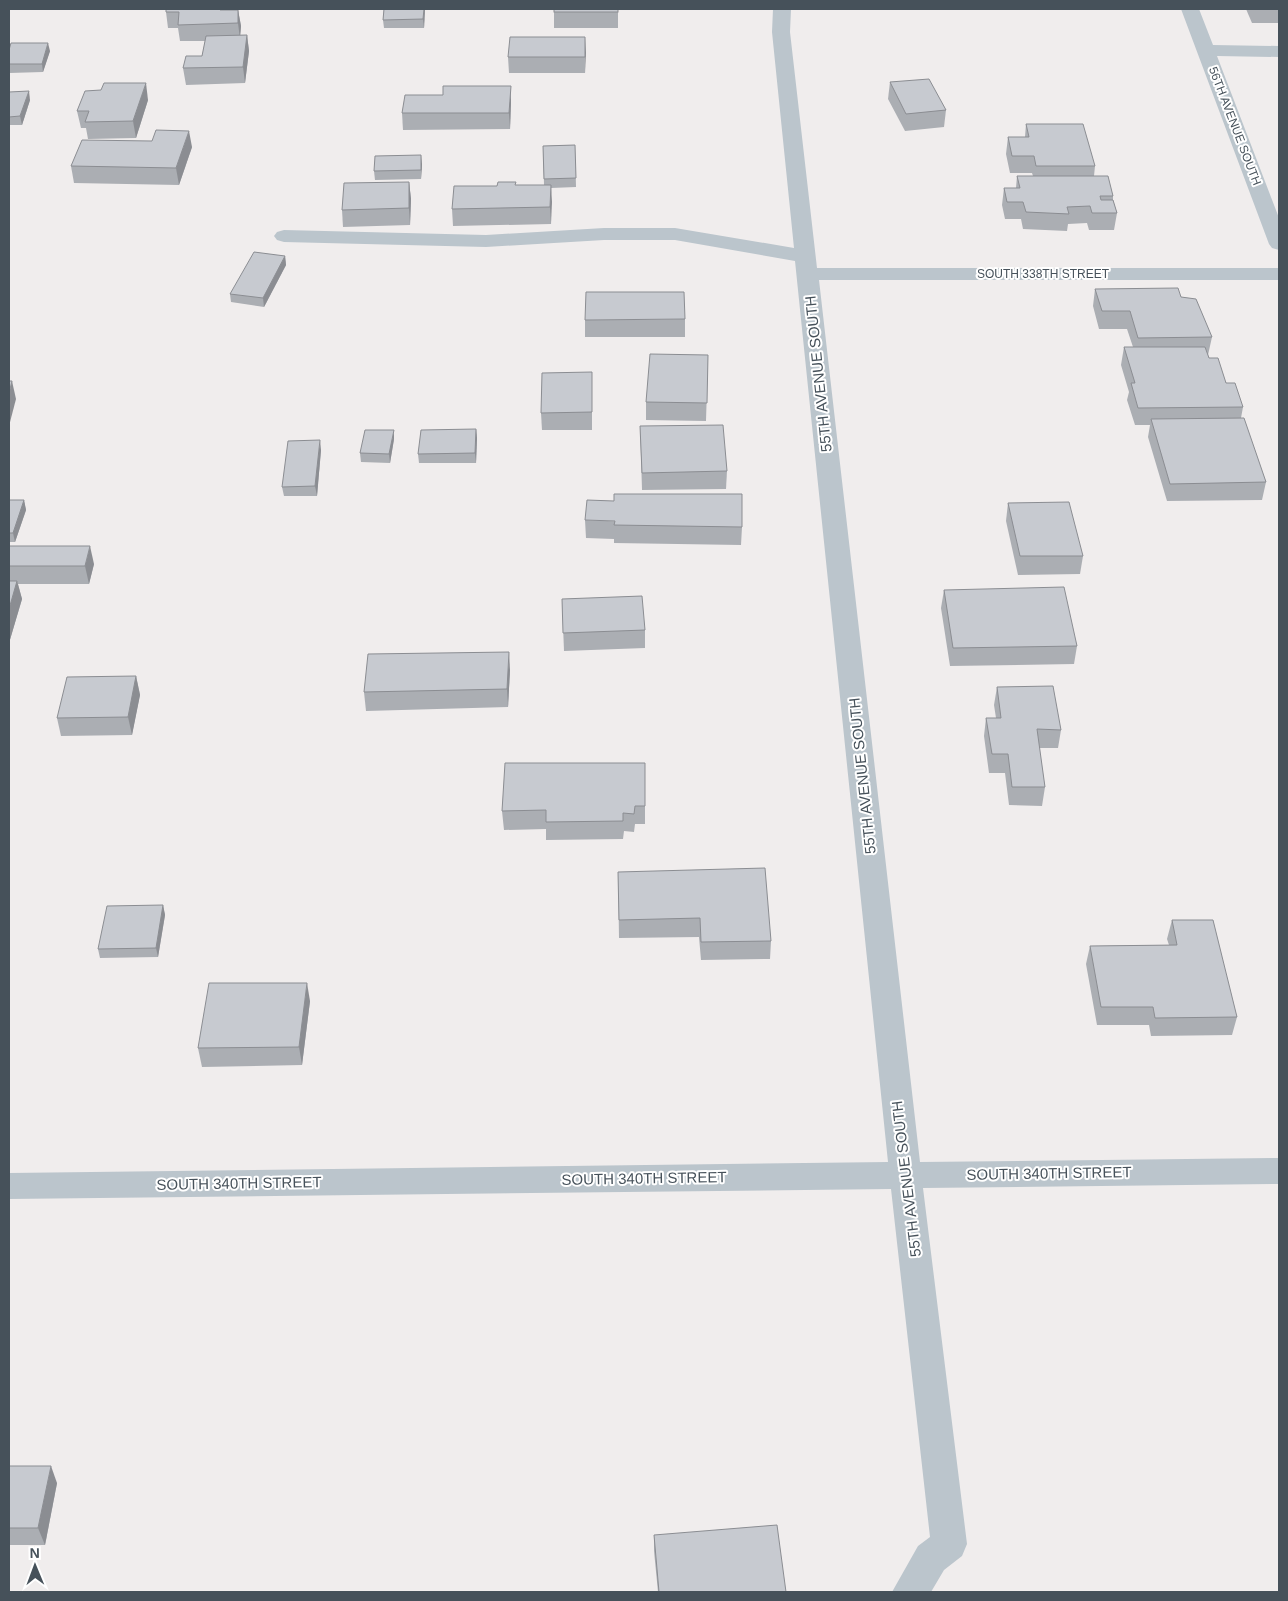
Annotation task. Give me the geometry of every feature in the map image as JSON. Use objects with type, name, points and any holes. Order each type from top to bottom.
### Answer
[{"type":"street","name":"55TH AVENUE SOUTH","points":[[782,9],[781,32],[904,1175],[949,1544],[931,1558],[911,1592]]},
{"type":"street","name":"56TH AVENUE SOUTH","points":[[1190,9],[1279,244]]},
{"type":"street","points":[[1206,50],[1279,50]]},
{"type":"street","name":"SOUTH 338TH STREET","points":[[284,236],[486,240],[604,234],[675,234],[806,265],[1279,274]]},
{"type":"street","name":"SOUTH 340TH STREET","points":[[9,1186],[1279,1171]]},
{"type":"building","points":[[166,9],[238,10],[238,23],[178,25],[179,12],[166,12]]},
{"type":"building","points":[[384,9],[424,9],[423,19],[383,20]]},
{"type":"building","points":[[554,9],[618,9],[618,12],[554,12]]},
{"type":"building","points":[[247,35],[243,67],[183,68],[186,56],[202,56],[206,36]]},
{"type":"building","points":[[510,37],[585,37],[585,57],[508,57]]},
{"type":"building","points":[[11,43],[48,43],[42,64],[9,64]]},
{"type":"building","points":[[929,79],[946,110],[906,114],[890,82]]},
{"type":"building","points":[[104,83],[146,83],[133,121],[85,122],[89,111],[77,111],[85,91],[101,90]]},
{"type":"building","points":[[443,86],[511,86],[509,113],[402,113],[405,95],[443,95]]},
{"type":"building","points":[[29,91],[20,116],[9,117],[9,92]]},
{"type":"building","points":[[1026,124],[1083,124],[1095,166],[1036,166],[1034,156],[1012,156],[1008,137],[1029,137]]},
{"type":"building","points":[[156,130],[189,131],[176,168],[71,166],[82,140],[152,141]]},
{"type":"building","points":[[575,145],[576,178],[544,179],[543,146]]},
{"type":"building","points":[[421,155],[421,170],[374,171],[375,156]]},
{"type":"building","points":[[1017,176],[1108,176],[1113,196],[1100,196],[1101,200],[1113,200],[1117,213],[1092,213],[1090,206],[1067,207],[1069,214],[1026,212],[1023,202],[1007,202],[1004,188],[1020,188]]},
{"type":"building","points":[[409,182],[409,208],[342,210],[344,183]]},
{"type":"building","points":[[498,182],[516,182],[515,185],[551,185],[550,207],[452,209],[454,186],[497,186]]},
{"type":"building","points":[[254,252],[285,256],[263,298],[230,294]]},
{"type":"building","points":[[1178,288],[1181,297],[1196,299],[1212,337],[1138,338],[1130,311],[1102,311],[1095,289]]},
{"type":"building","points":[[586,292],[684,292],[685,319],[585,320]]},
{"type":"building","points":[[1124,347],[1205,347],[1209,358],[1218,358],[1226,383],[1235,383],[1243,407],[1138,408],[1131,383],[1135,383]]},
{"type":"building","points":[[650,354],[708,355],[707,403],[646,402]]},
{"type":"building","points":[[592,372],[592,412],[541,413],[542,373]]},
{"type":"building","points":[[9,381],[12,381],[9,393]]},
{"type":"building","points":[[1244,418],[1266,482],[1170,484],[1151,419]]},
{"type":"building","points":[[723,425],[727,471],[642,473],[640,426]]},
{"type":"building","points":[[476,429],[475,453],[418,454],[421,430]]},
{"type":"building","points":[[365,430],[394,430],[389,454],[360,453]]},
{"type":"building","points":[[320,440],[315,486],[282,487],[288,441]]},
{"type":"building","points":[[614,494],[742,494],[742,527],[614,525],[615,521],[585,520],[587,500],[614,501]]},
{"type":"building","points":[[9,500],[24,500],[13,533],[9,533]]},
{"type":"building","points":[[1069,502],[1083,556],[1020,556],[1008,503]]},
{"type":"building","points":[[9,546],[90,546],[85,566],[9,566]]},
{"type":"building","points":[[9,581],[17,581],[9,609]]},
{"type":"building","points":[[1064,587],[1077,646],[953,648],[944,590]]},
{"type":"building","points":[[642,596],[645,630],[563,633],[562,599]]},
{"type":"building","points":[[509,652],[507,689],[364,692],[368,654]]},
{"type":"building","points":[[136,676],[128,717],[57,718],[67,677]]},
{"type":"building","points":[[1053,686],[1061,730],[1037,729],[1045,787],[1012,787],[1008,754],[992,754],[986,718],[1001,718],[997,687]]},
{"type":"building","points":[[505,763],[645,763],[645,806],[635,806],[634,814],[623,813],[623,821],[546,822],[546,810],[502,811]]},
{"type":"building","points":[[765,868],[771,941],[701,942],[700,918],[619,920],[618,872]]},
{"type":"building","points":[[163,905],[156,948],[98,949],[107,906]]},
{"type":"building","points":[[1172,920],[1213,920],[1237,1017],[1155,1018],[1153,1007],[1101,1007],[1090,946],[1177,945]]},
{"type":"building","points":[[209,983],[307,983],[299,1047],[198,1048]]},
{"type":"building","points":[[9,1466],[51,1466],[38,1528],[9,1528]]},
{"type":"building","points":[[777,1525],[786,1592],[659,1592],[654,1535]]}]
